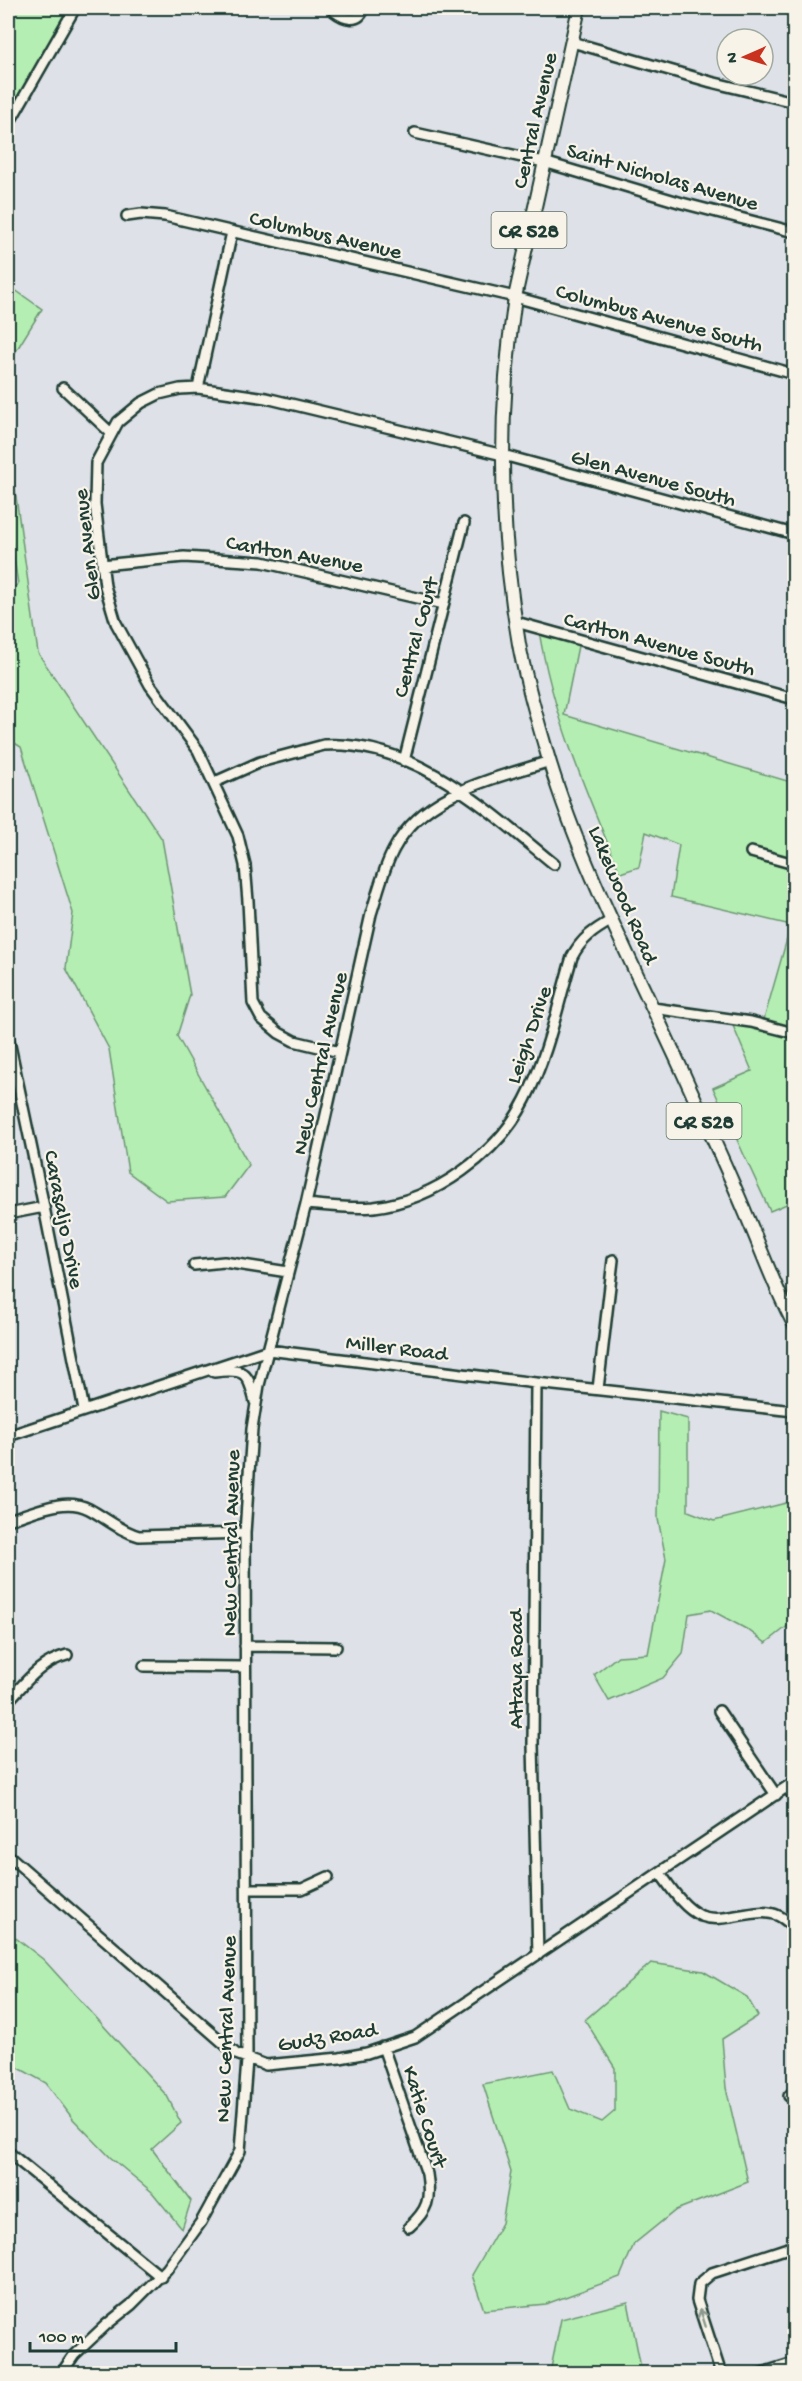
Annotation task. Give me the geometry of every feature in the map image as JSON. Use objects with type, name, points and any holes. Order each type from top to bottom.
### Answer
[{"type":"main road","name":"Central Avenue","points":[[502,455],[504,394],[515,297],[579,8]]},
{"type":"main road","name":"Lakewood Road","points":[[502,455],[505,525],[519,646],[550,761],[565,805],[612,920],[746,1213],[782,1301],[795,1324]]},
{"type":"street","points":[[8,125],[75,8]]},
{"type":"street","points":[[334,8],[334,11],[342,17],[349,19],[362,14],[364,8]]},
{"type":"street","points":[[572,42],[795,102]]},
{"type":"street","name":"Saint Nicholas Avenue","points":[[415,132],[544,162],[682,203],[795,232]]},
{"type":"street","name":"Columbus Avenue","points":[[127,216],[141,214],[165,216],[515,297]]},
{"type":"street","points":[[198,388],[232,232]]},
{"type":"street","name":"Columbus Avenue South","points":[[515,297],[795,374]]},
{"type":"street","points":[[63,388],[111,433]]},
{"type":"street","name":"Glen Avenue","points":[[340,1052],[294,1041],[279,1033],[261,1018],[253,1003],[244,865],[238,836],[215,782],[198,750],[150,686],[116,623],[105,586],[102,565],[95,504],[96,463],[118,422],[141,403],[159,394],[198,388],[266,398],[502,455]]},
{"type":"street","name":"Glen Avenue South","points":[[502,455],[795,534]]},
{"type":"street","name":"Central Court","points":[[404,761],[464,523]]},
{"type":"street","name":"Carlton Avenue","points":[[102,565],[184,557],[262,562],[442,604]]},
{"type":"street","name":"Carlton Avenue South","points":[[516,622],[795,699]]},
{"type":"street","points":[[215,782],[260,762],[324,745],[335,744],[375,751],[448,781],[554,864]]},
{"type":"street","name":"New Central Avenue","points":[[61,2373],[74,2355],[160,2277],[201,2222],[240,2151],[248,2060],[246,1487],[256,1404],[268,1350],[306,1204],[371,914],[383,871],[394,847],[410,826],[440,802],[462,791],[550,761]]},
{"type":"street","points":[[751,852],[795,864]]},
{"type":"street","name":"Leigh Drive","points":[[306,1204],[353,1208],[396,1203],[444,1183],[483,1154],[503,1133],[525,1101],[537,1072],[572,957],[579,945],[597,928],[612,920]]},
{"type":"street","points":[[653,1008],[750,1022],[795,1033]]},
{"type":"street","name":"Carasaljo Drive","points":[[8,1036],[84,1410]]},
{"type":"street","points":[[8,1214],[44,1207]]},
{"type":"street","points":[[598,1389],[614,1260]]},
{"type":"street","points":[[195,1265],[224,1262],[288,1272]]},
{"type":"street","name":"Miller Road","points":[[8,1436],[268,1350],[536,1383],[795,1411]]},
{"type":"street","points":[[192,1375],[235,1369],[244,1374],[250,1382],[256,1404]]},
{"type":"street","name":"Attaya Road","points":[[536,1383],[533,1744],[538,1955]]},
{"type":"street","points":[[8,1520],[65,1504],[88,1509],[128,1533],[139,1536],[245,1533]]},
{"type":"street","points":[[245,1646],[336,1647]]},
{"type":"street","points":[[8,1701],[39,1668],[56,1658],[67,1655]]},
{"type":"street","points":[[144,1666],[245,1667]]},
{"type":"street","points":[[719,1711],[776,1795]]},
{"type":"street","points":[[791,1784],[795,1797]]},
{"type":"street","name":"Gudz Road","points":[[8,1855],[236,2054],[266,2065],[367,2053],[415,2037],[791,1784]]},
{"type":"street","points":[[660,1873],[681,1901],[701,1915],[713,1918],[764,1912],[779,1916],[795,1927]]},
{"type":"street","points":[[247,1889],[302,1889],[328,1877]]},
{"type":"street","name":"Katie Court","points":[[384,2047],[427,2174],[429,2189],[423,2215],[409,2227]]},
{"type":"street","points":[[8,2153],[160,2277]]},
{"type":"street","points":[[721,2373],[697,2300],[699,2283],[712,2273],[795,2246]]},
{"type":"street","points":[[759,2373],[795,2362]]},
{"type":"green space","points":[[8,8],[75,8],[8,125]]},
{"type":"green space","points":[[8,285],[42,309],[8,364]]},
{"type":"green space","points":[[8,440],[38,653],[162,839],[190,995],[177,1036],[249,1165],[225,1197],[167,1201],[128,1172],[109,1049],[66,968],[73,913],[21,747],[8,739],[8,592],[18,584],[8,520]]},
{"type":"green space","points":[[539,631],[579,641],[564,715],[794,783],[794,1201],[770,1211],[713,1088],[752,1071],[729,1016],[763,1023],[791,925],[671,897],[679,845],[646,832],[639,867],[620,873],[572,754],[553,694]]},
{"type":"green space","points":[[659,1411],[688,1419],[688,1511],[714,1521],[794,1501],[794,1621],[766,1643],[748,1630],[711,1610],[689,1614],[683,1654],[663,1678],[609,1701],[594,1675],[618,1656],[648,1654],[666,1559],[658,1519]]},
{"type":"green space","points":[[8,1932],[44,1960],[167,2096],[181,2123],[152,2149],[191,2201],[182,2229],[152,2192],[110,2157],[73,2119],[46,2083],[8,2062]]},
{"type":"green space","points":[[651,1963],[703,1971],[747,1997],[758,2016],[722,2039],[726,2088],[748,2182],[676,2210],[634,2244],[620,2277],[546,2304],[484,2310],[472,2275],[502,2223],[511,2172],[483,2084],[553,2070],[570,2109],[602,2122],[615,2111],[615,2068],[585,2020]]},
{"type":"green space","points":[[628,2302],[642,2373],[550,2373],[561,2319]]}]
